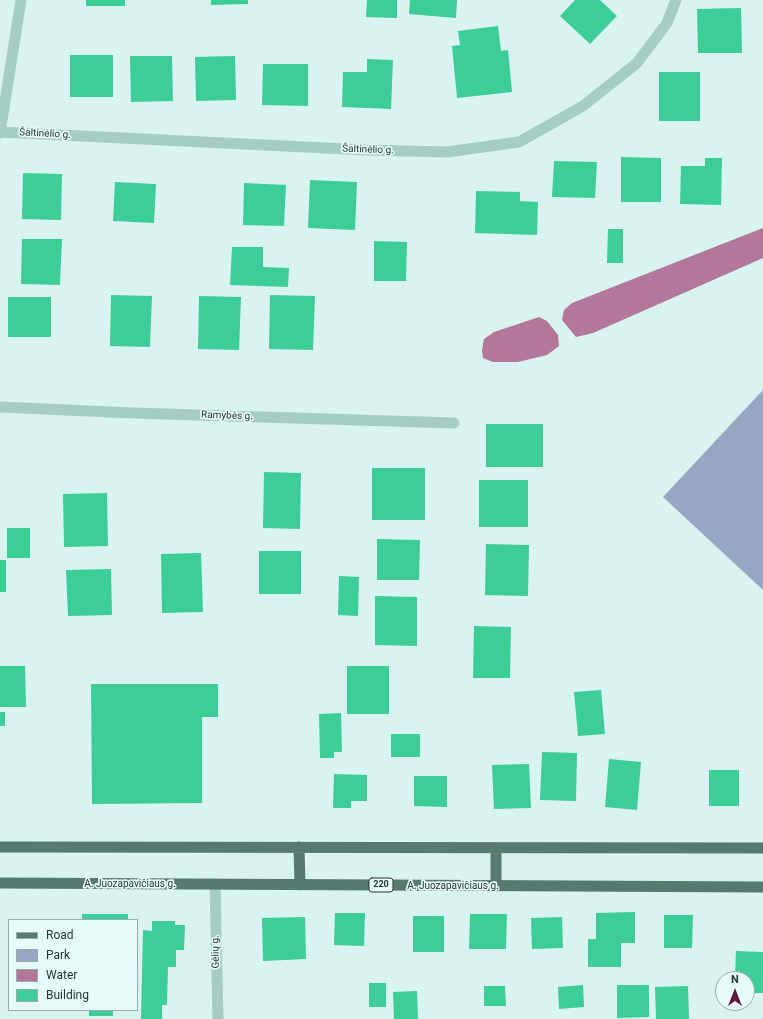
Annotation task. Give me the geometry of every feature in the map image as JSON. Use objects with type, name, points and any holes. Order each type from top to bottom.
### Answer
[{"type":"main road","points":[[0,847],[763,848]]},
{"type":"main road","points":[[299,847],[300,885]]},
{"type":"main road","points":[[496,848],[496,886]]},
{"type":"main road","name":"A. Juozapavičiaus g.","points":[[0,883],[763,888]]},
{"type":"street","points":[[0,132],[21,0]]},
{"type":"street","name":"Šaltinėlio g.","points":[[0,132],[373,151],[447,152],[519,142],[583,106],[637,63],[667,23],[676,0]]},
{"type":"street","name":"Ramybės g.","points":[[0,407],[133,414],[454,423]]},
{"type":"street","name":"Gėlių g.","points":[[215,884],[218,1019]]},
{"type":"green space","points":[[763,390],[763,590],[663,497]]},
{"type":"water","points":[[763,228],[763,258],[593,333],[576,337],[562,320],[564,310],[572,303]]},
{"type":"water","points":[[539,317],[547,321],[558,335],[559,346],[547,355],[518,362],[493,362],[483,358],[482,350],[484,339],[494,332]]},
{"type":"building","points":[[86,0],[125,0],[125,6],[86,6]]},
{"type":"building","points":[[211,0],[248,0],[248,4],[211,5]]},
{"type":"building","points":[[367,0],[397,0],[397,18],[366,17]]},
{"type":"building","points":[[410,0],[457,0],[456,18],[409,14]]},
{"type":"building","points":[[575,0],[600,0],[617,16],[590,44],[560,16]]},
{"type":"building","points":[[741,8],[742,53],[698,53],[697,9]]},
{"type":"building","points":[[498,26],[501,51],[508,50],[512,92],[457,98],[452,46],[460,45],[458,31]]},
{"type":"building","points":[[70,55],[113,55],[113,97],[70,97]]},
{"type":"building","points":[[130,56],[172,56],[173,101],[131,102]]},
{"type":"building","points":[[235,56],[236,100],[196,101],[195,57]]},
{"type":"building","points":[[367,59],[393,60],[391,109],[342,107],[343,72],[367,72]]},
{"type":"building","points":[[263,64],[308,64],[308,106],[262,105]]},
{"type":"building","points":[[659,72],[700,72],[700,121],[659,121]]},
{"type":"building","points":[[621,157],[661,158],[661,202],[621,202]]},
{"type":"building","points":[[705,158],[722,158],[721,205],[680,204],[681,166],[705,166]]},
{"type":"building","points":[[554,161],[597,162],[595,198],[552,197]]},
{"type":"building","points":[[23,173],[62,174],[61,220],[22,219]]},
{"type":"building","points":[[310,180],[357,182],[355,230],[308,228]]},
{"type":"building","points":[[115,182],[156,184],[154,223],[113,221]]},
{"type":"building","points":[[244,183],[286,185],[284,226],[243,225]]},
{"type":"building","points":[[476,191],[520,192],[520,201],[538,202],[537,235],[475,233]]},
{"type":"building","points":[[608,229],[623,229],[623,263],[607,263]]},
{"type":"building","points":[[22,239],[62,239],[60,285],[21,284]]},
{"type":"building","points":[[374,241],[407,242],[406,281],[374,281]]},
{"type":"building","points":[[232,247],[263,247],[263,267],[289,268],[288,287],[230,285]]},
{"type":"building","points":[[111,295],[152,296],[150,347],[110,346]]},
{"type":"building","points":[[270,295],[315,296],[313,350],[269,349]]},
{"type":"building","points":[[199,296],[241,297],[239,350],[198,349]]},
{"type":"building","points":[[8,297],[51,297],[51,337],[8,337]]},
{"type":"building","points":[[486,424],[543,424],[543,467],[486,467]]},
{"type":"building","points":[[372,468],[425,468],[425,520],[372,520]]},
{"type":"building","points":[[264,472],[301,473],[300,529],[263,528]]},
{"type":"building","points":[[479,480],[528,480],[528,527],[479,527]]},
{"type":"building","points":[[107,493],[108,546],[64,547],[63,494]]},
{"type":"building","points":[[7,528],[30,528],[30,558],[7,558]]},
{"type":"building","points":[[377,539],[420,540],[419,580],[377,580]]},
{"type":"building","points":[[486,544],[529,545],[528,596],[485,595]]},
{"type":"building","points":[[259,551],[301,551],[301,594],[259,594]]},
{"type":"building","points":[[201,553],[203,612],[162,613],[161,554]]},
{"type":"building","points":[[0,560],[6,560],[6,592],[0,592]]},
{"type":"building","points":[[111,569],[112,615],[68,616],[66,570]]},
{"type":"building","points":[[339,576],[359,577],[358,616],[338,615]]},
{"type":"building","points":[[375,596],[417,597],[417,646],[375,645]]},
{"type":"building","points":[[474,626],[511,627],[510,678],[473,678]]},
{"type":"building","points":[[0,666],[25,666],[26,707],[0,707]]},
{"type":"building","points":[[347,666],[389,666],[389,714],[347,714]]},
{"type":"building","points":[[91,684],[218,684],[218,717],[202,717],[202,803],[92,804]]},
{"type":"building","points":[[601,690],[605,734],[578,736],[574,692]]},
{"type":"building","points":[[0,712],[5,712],[5,726],[0,726]]},
{"type":"building","points":[[341,713],[342,752],[334,752],[334,758],[320,758],[319,714]]},
{"type":"building","points":[[391,734],[420,734],[420,757],[391,757]]},
{"type":"building","points":[[542,752],[577,753],[576,801],[540,800]]},
{"type":"building","points":[[609,759],[641,762],[637,810],[605,807]]},
{"type":"building","points":[[529,764],[531,808],[494,809],[492,765]]},
{"type":"building","points":[[709,770],[739,770],[739,806],[709,806]]},
{"type":"building","points":[[334,774],[367,775],[367,801],[351,801],[351,808],[333,808]]},
{"type":"building","points":[[414,776],[447,776],[447,807],[414,806]]},
{"type":"building","points":[[635,912],[635,943],[621,943],[621,967],[588,967],[588,939],[596,939],[596,913]]},
{"type":"building","points":[[335,913],[365,913],[364,946],[334,945]]},
{"type":"building","points":[[82,914],[128,914],[128,919],[82,919]]},
{"type":"building","points":[[470,914],[507,914],[506,949],[469,949]]},
{"type":"building","points":[[664,915],[693,915],[692,948],[664,948]]},
{"type":"building","points":[[413,916],[444,916],[444,952],[413,952]]},
{"type":"building","points":[[305,917],[306,959],[263,961],[262,918]]},
{"type":"building","points":[[562,917],[563,948],[532,949],[531,918]]},
{"type":"building","points":[[152,921],[175,921],[175,925],[185,925],[184,950],[176,950],[176,967],[168,967],[167,1005],[162,1005],[162,1019],[141,1019],[143,930],[152,931]]},
{"type":"building","points":[[736,951],[763,952],[763,993],[755,993],[755,971],[735,971]]},
{"type":"building","points":[[369,983],[386,983],[386,1007],[369,1007]]},
{"type":"building","points":[[583,985],[584,1007],[559,1009],[558,987]]},
{"type":"building","points":[[617,985],[649,985],[649,1017],[617,1018]]},
{"type":"building","points":[[484,986],[505,986],[506,1006],[484,1006]]},
{"type":"building","points":[[688,986],[689,1019],[656,1019],[655,987]]},
{"type":"building","points":[[417,991],[418,1019],[394,1019],[393,992]]},
{"type":"building","points":[[89,1011],[113,1011],[113,1016],[89,1016]]}]
